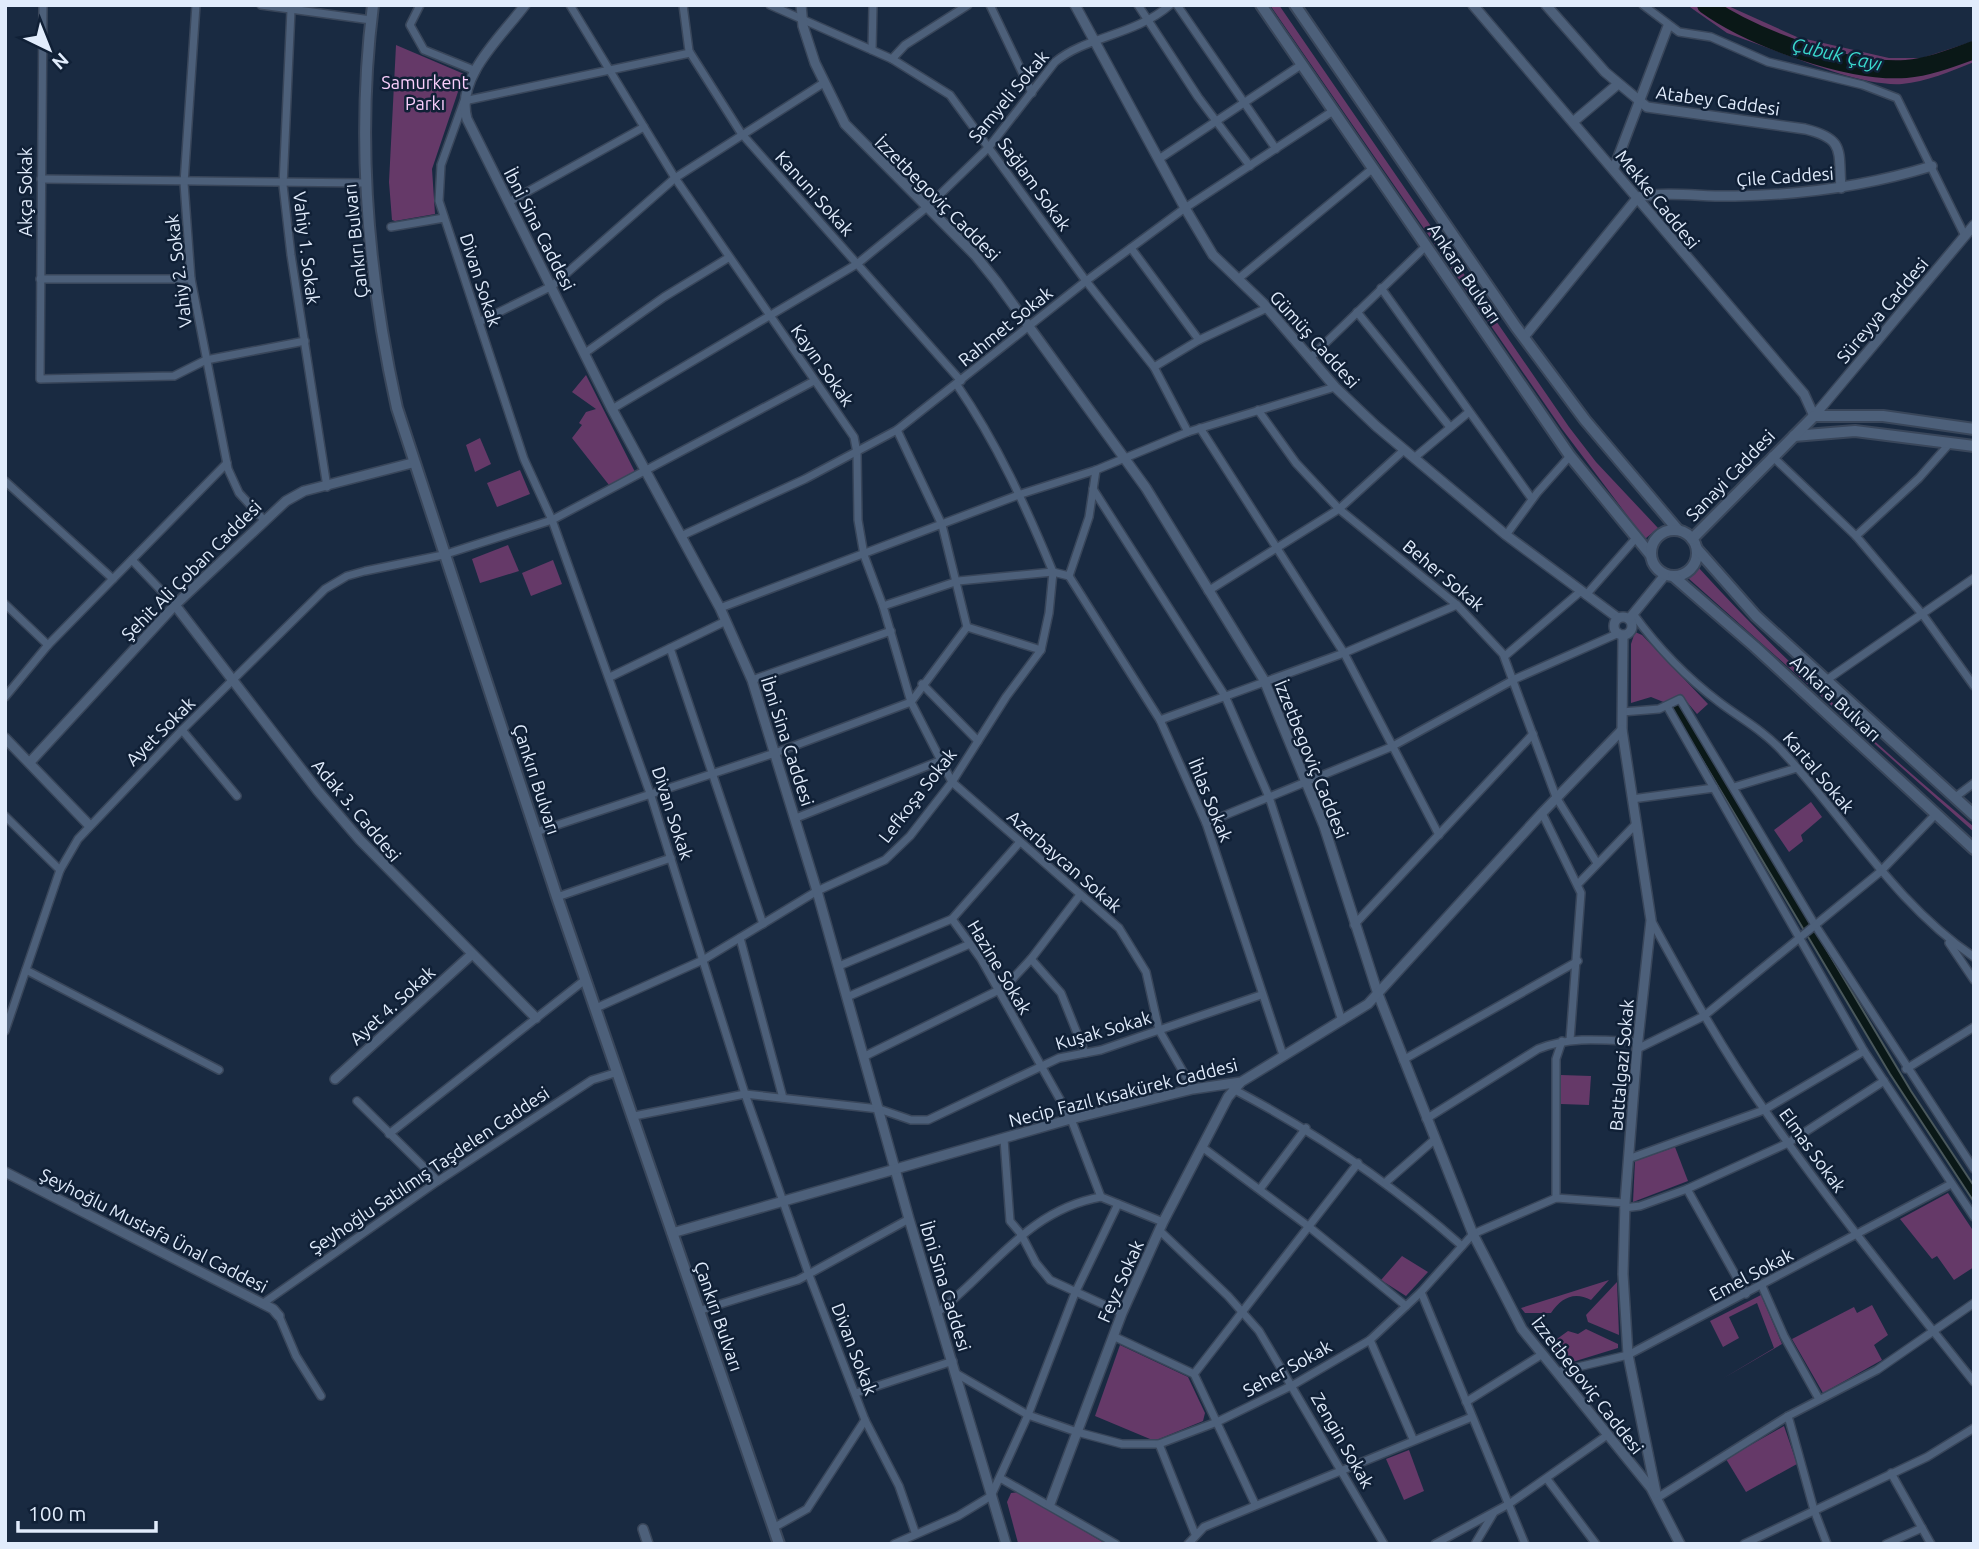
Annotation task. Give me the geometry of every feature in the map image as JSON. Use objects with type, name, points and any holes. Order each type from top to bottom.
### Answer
[{"type":"main road","name":"Çankırı Bulvarı","points":[[373,5],[366,92],[365,183],[384,343],[397,408],[412,463],[557,897],[779,1544]]},
{"type":"main road","name":"Ankara Bulvarı","points":[[1261,5],[1570,456],[1650,554]]},
{"type":"main road","name":"Ankara Bulvarı","points":[[1295,5],[1524,337],[1585,420],[1678,530]]},
{"type":"main road","points":[[1814,416],[1882,416],[1974,429]]},
{"type":"main road","name":"Sanayi Caddesi","points":[[1694,544],[1772,456],[1814,416]]},
{"type":"main road","name":"Sanayi Caddesi","points":[[1794,436],[1855,431],[1974,446]]},
{"type":"main road","points":[[1678,530],[1694,544],[1695,561],[1689,570],[1669,576],[1655,567],[1650,554],[1656,538],[1666,531],[1678,530]]},
{"type":"main road","name":"Ankara Bulvarı","points":[[1694,544],[1747,607],[1974,815]]},
{"type":"main road","name":"Ankara Bulvarı","points":[[1669,576],[1755,647],[1974,849]]},
{"type":"street","name":"Akça Sokak","points":[[43,5],[40,379],[174,376],[184,374],[206,360]]},
{"type":"street","name":"Vahiy 2. Sokak","points":[[196,5],[184,183],[191,279],[227,463],[239,493],[263,519]]},
{"type":"street","points":[[261,5],[372,20]]},
{"type":"street","points":[[420,5],[410,25],[424,50],[475,71]]},
{"type":"street","points":[[464,101],[475,71],[525,5]]},
{"type":"street","name":"Kayın Sokak","points":[[570,5],[675,178],[853,437],[857,453],[858,520],[864,555],[891,631],[911,702],[952,782]]},
{"type":"street","name":"Kanuni Sokak","points":[[683,5],[690,53],[741,133],[959,383],[1021,494],[1053,572]]},
{"type":"street","name":"Sağlam Sokak","points":[[770,5],[892,59],[943,89],[1153,367],[1188,432]]},
{"type":"street","name":"İzzetbegoviç Caddesi","points":[[801,5],[801,17],[822,84],[835,110],[859,141],[980,260],[1124,457],[1264,680],[1333,853],[1378,994],[1473,1234],[1522,1329],[1657,1498],[1681,1544]]},
{"type":"street","points":[[872,50],[873,5]]},
{"type":"street","points":[[892,59],[905,45],[968,5]]},
{"type":"street","points":[[990,5],[1032,93]]},
{"type":"street","name":"Gümüş Caddesi","points":[[1075,5],[1213,255],[1267,308],[1335,387],[1404,450],[1506,535],[1618,618]]},
{"type":"street","points":[[1138,5],[1216,121],[1250,166]]},
{"type":"street","name":"Samyeli Sokak","points":[[612,409],[857,264],[927,207],[989,147],[1061,57],[1149,22],[1170,5]]},
{"type":"street","points":[[1177,5],[1276,149]]},
{"type":"street","name":"Mekke Caddesi","points":[[1473,5],[1614,168],[1709,286],[1804,394],[1814,416]]},
{"type":"street","name":"Atabey Caddesi","points":[[1546,5],[1618,84],[1641,103],[1662,110],[1805,129],[1828,135],[1838,148],[1842,188]]},
{"type":"street","points":[[1643,5],[1679,32],[1719,40],[1768,62],[1889,93],[1902,104],[1965,236]]},
{"type":"street","name":"Vahiy 1. Sokak","points":[[291,10],[283,185],[327,487]]},
{"type":"street","points":[[1614,168],[1641,103],[1668,26]]},
{"type":"street","points":[[464,101],[690,53]]},
{"type":"street","points":[[1159,159],[1301,65]]},
{"type":"street","points":[[479,322],[552,286],[675,178],[741,133],[822,84]]},
{"type":"street","points":[[1573,122],[1618,84]]},
{"type":"street","name":"İbni Sina Caddesi","points":[[464,101],[467,119],[612,409],[720,607],[752,680],[796,818],[909,1219],[1006,1544]]},
{"type":"street","name":"Divan Sokak","points":[[464,101],[437,187],[444,218],[524,459],[552,520],[610,677],[651,796],[745,1094],[809,1275],[865,1420],[898,1486],[915,1532]]},
{"type":"street","name":"Rahmet Sokak","points":[[681,536],[857,453],[897,430],[1086,281],[1185,208],[1333,111]]},
{"type":"street","points":[[509,202],[644,127]]},
{"type":"street","name":"Çile Caddesi","points":[[1638,197],[1680,193],[1714,196],[1767,195],[1842,188],[1931,166]]},
{"type":"street","points":[[1238,279],[1372,169]]},
{"type":"street","points":[[41,179],[283,185],[365,183]]},
{"type":"street","points":[[1524,337],[1638,197]]},
{"type":"street","points":[[391,227],[444,218]]},
{"type":"street","name":"Süreyya Caddesi","points":[[1814,416],[1974,225]]},
{"type":"street","points":[[1310,358],[1425,247]]},
{"type":"street","points":[[1131,248],[1199,340]]},
{"type":"street","points":[[585,353],[728,258]]},
{"type":"street","points":[[40,279],[191,279]]},
{"type":"street","points":[[1381,288],[1532,499]]},
{"type":"street","points":[[1153,367],[1199,340],[1267,308]]},
{"type":"street","points":[[1357,313],[1450,427]]},
{"type":"street","points":[[206,360],[304,341]]},
{"type":"street","name":"Ayet Sokak","points":[[5,1031],[60,870],[89,825],[312,601],[336,582],[365,571],[443,555],[552,520],[814,381]]},
{"type":"street","points":[[720,607],[1021,494],[1096,470],[1188,432],[1335,387]]},
{"type":"street","name":"Beher Sokak","points":[[1258,410],[1296,463],[1339,509],[1457,605],[1505,656],[1556,797],[1597,863]]},
{"type":"street","points":[[1413,458],[1469,412]]},
{"type":"street","points":[[1200,428],[1276,551],[1344,653],[1439,835]]},
{"type":"street","points":[[536,832],[715,774],[911,702],[967,626],[942,524],[897,430]]},
{"type":"street","points":[[1856,536],[1919,478],[1950,442]]},
{"type":"street","points":[[1208,592],[1339,509],[1404,450]]},
{"type":"street","points":[[1506,535],[1532,499],[1570,456]]},
{"type":"street","points":[[1772,456],[1856,536],[1923,615],[1974,686]]},
{"type":"street","points":[[5,697],[48,645],[227,463]]},
{"type":"street","name":"Şehit Ali Çoban Caddesi","points":[[31,761],[175,605],[263,519],[304,491],[412,463]]},
{"type":"street","points":[[883,606],[958,581],[1053,572],[1069,576],[1088,517],[1096,470]]},
{"type":"street","points":[[5,481],[113,579]]},
{"type":"street","points":[[1093,488],[1225,696],[1269,797],[1342,1021]]},
{"type":"street","points":[[1505,656],[1583,593],[1636,538]]},
{"type":"street","points":[[132,560],[175,605]]},
{"type":"street","name":"Lefkoşa Sokak","points":[[596,1008],[703,960],[817,891],[885,860],[910,836],[952,782],[1041,650],[1049,613],[1053,572]]},
{"type":"street","name":"İhlas Sokak","points":[[1069,576],[1160,720],[1206,823],[1283,1055]]},
{"type":"street","points":[[1206,823],[1391,747],[1515,679],[1621,634],[1632,628],[1632,617],[1669,576]]},
{"type":"street","points":[[1825,681],[1974,578]]},
{"type":"street","points":[[5,604],[48,645]]},
{"type":"street","name":"Adak 3. Caddesi","points":[[175,605],[345,823],[471,955],[536,1018]]},
{"type":"street","points":[[1160,720],[1344,653],[1457,605]]},
{"type":"street","points":[[1618,618],[1632,617]]},
{"type":"street","name":"Kartal Sokak","points":[[1632,617],[1655,645],[1692,681],[1771,739],[1880,872],[1947,939],[1974,957]]},
{"type":"street","name":"Battalgazi Sokak","points":[[1618,618],[1614,626],[1621,634],[1622,730],[1651,920],[1637,1045],[1624,1205],[1623,1274],[1628,1354],[1657,1498]]},
{"type":"street","points":[[610,677],[726,621]]},
{"type":"street","points":[[967,626],[1041,650]]},
{"type":"street","points":[[752,680],[891,631]]},
{"type":"street","points":[[670,648],[715,774],[763,924]]},
{"type":"street","points":[[922,684],[978,741]]},
{"type":"street","points":[[1622,712],[1667,706],[1680,699],[1815,926],[1906,1069],[1974,1169]]},
{"type":"street","points":[[1667,706],[1802,937],[1864,1051],[1974,1217]]},
{"type":"street","points":[[182,730],[237,796]]},
{"type":"street","name":"Necip Fazıl Kısakürek Caddesi","points":[[672,1233],[895,1167],[1071,1119],[1193,1088],[1241,1082],[1342,1021],[1378,994],[1556,797],[1622,730]]},
{"type":"street","points":[[1354,925],[1533,734]]},
{"type":"street","points":[[5,738],[31,761],[89,825]]},
{"type":"street","points":[[796,818],[942,760]]},
{"type":"street","points":[[1734,787],[1797,768]]},
{"type":"street","name":"Azerbaycan Sokak","points":[[952,782],[1119,928],[1146,972],[1159,1030],[1193,1088]]},
{"type":"street","points":[[1954,798],[1974,783]]},
{"type":"street","points":[[1632,799],[1714,788]]},
{"type":"street","points":[[1542,813],[1577,884],[1581,903],[1578,961],[1566,1040],[1556,1059],[1556,1198]]},
{"type":"street","points":[[5,816],[60,870]]},
{"type":"street","points":[[1426,1119],[1538,1049],[1566,1040],[1637,1045],[1704,1016],[1880,872],[1932,818]]},
{"type":"street","points":[[1577,884],[1636,824]]},
{"type":"street","points":[[839,966],[952,919],[1019,843]]},
{"type":"street","points":[[557,897],[671,858]]},
{"type":"street","points":[[865,1056],[997,992],[1031,959],[1080,895]]},
{"type":"street","name":"Hazine Sokak","points":[[952,919],[970,944],[1071,1119],[1101,1197]]},
{"type":"street","name":"Elmas Sokak","points":[[1651,920],[1704,1016],[1764,1110],[1857,1236],[1974,1382]]},
{"type":"street","points":[[740,938],[783,1098]]},
{"type":"street","points":[[1947,939],[1974,980]]},
{"type":"street","points":[[848,996],[970,944]]},
{"type":"street","name":"Ayet 4. Sokak","points":[[335,1079],[471,955]]},
{"type":"street","points":[[1031,959],[1061,993],[1085,1053]]},
{"type":"street","points":[[1403,1060],[1578,961]]},
{"type":"street","points":[[26,970],[219,1070]]},
{"type":"street","points":[[389,1134],[586,979]]},
{"type":"street","name":"Kuşak Sokak","points":[[634,1116],[745,1094],[879,1109],[911,1120],[928,1120],[1059,1058],[1085,1053],[1159,1030],[1261,995]]},
{"type":"street","points":[[1906,1069],[1974,1027]]},
{"type":"street","points":[[1628,1159],[1764,1110],[1864,1051]]},
{"type":"street","name":"Şeyhoğlu Satılmış Taşdelen Caddesi","points":[[262,1304],[438,1181],[592,1080],[618,1072]]},
{"type":"street","name":"Feyz Sokak","points":[[1050,1504],[1122,1313],[1202,1147],[1233,1089],[1241,1082]]},
{"type":"street","points":[[1473,1234],[1556,1198],[1640,1206],[1687,1189],[1788,1143],[1884,1082]]},
{"type":"street","points":[[1233,1089],[1306,1128],[1386,1182],[1462,1245]]},
{"type":"street","points":[[357,1101],[438,1181]]},
{"type":"street","points":[[1260,1189],[1306,1128]]},
{"type":"street","points":[[1004,1139],[1010,1221],[1021,1234],[1037,1263],[1050,1280],[1122,1313]]},
{"type":"street","points":[[1386,1182],[1434,1140]]},
{"type":"street","points":[[1202,1147],[1308,1226],[1406,1306]]},
{"type":"street","points":[[1194,1374],[1358,1163]]},
{"type":"street","name":"Şeyhoğlu Mustafa Ünal Caddesi","points":[[5,1172],[262,1304],[279,1316],[296,1356],[321,1396]]},
{"type":"street","name":"Emel Sokak","points":[[1557,1372],[1628,1354],[1857,1236],[1951,1184]]},
{"type":"street","points":[[1687,1189],[1746,1294]]},
{"type":"street","points":[[937,1312],[1021,1234],[1082,1200],[1101,1197],[1162,1226]]},
{"type":"street","points":[[894,1544],[915,1532],[958,1516],[991,1496],[1028,1415],[1075,1293],[1118,1204]]},
{"type":"street","points":[[698,1311],[809,1275],[909,1219]]},
{"type":"street","name":"Zengin Sokak","points":[[1162,1226],[1242,1310],[1293,1385],[1384,1544]]},
{"type":"street","name":"Seher Sokak","points":[[957,1374],[1028,1415],[1077,1432],[1122,1444],[1159,1444],[1217,1422],[1293,1385],[1370,1339],[1421,1292],[1473,1234]]},
{"type":"street","points":[[1762,1286],[1784,1336],[1819,1399]]},
{"type":"street","points":[[1421,1292],[1525,1544]]},
{"type":"street","points":[[1657,1498],[1788,1416],[1877,1370],[1935,1333],[1974,1303]]},
{"type":"street","points":[[1113,1336],[1194,1374],[1255,1504]]},
{"type":"street","points":[[1370,1339],[1413,1439]]},
{"type":"street","points":[[1466,1402],[1541,1355]]},
{"type":"street","points":[[856,1393],[953,1362]]},
{"type":"street","points":[[1788,1416],[1814,1510],[1827,1544]]},
{"type":"street","points":[[1188,1544],[1195,1534],[1255,1504],[1472,1417]]},
{"type":"street","points":[[773,1528],[807,1509],[865,1420]]},
{"type":"street","points":[[1744,1544],[1927,1457],[1974,1428]]},
{"type":"street","points":[[1435,1544],[1509,1504],[1606,1436]]},
{"type":"street","points":[[1159,1444],[1195,1534]]},
{"type":"street","points":[[1891,1473],[1931,1544]]},
{"type":"street","points":[[1000,1478],[1050,1504],[1116,1544]]},
{"type":"street","points":[[1548,1479],[1596,1544]]},
{"type":"street","points":[[1475,1544],[1493,1513]]},
{"type":"street","points":[[1886,1544],[1922,1528]]},
{"type":"street","points":[[643,1529],[648,1544]]},
{"type":"green space","points":[[1270,5],[1279,5],[1569,427],[1596,462],[1658,528],[1645,539],[1562,429]]},
{"type":"green space","points":[[1687,5],[1726,5],[1797,37],[1889,58],[1922,58],[1974,41],[1974,62],[1911,83],[1885,84],[1845,75],[1727,33]]},
{"type":"green space","name":"Samurkent Parkı","points":[[396,45],[464,74],[432,169],[435,214],[395,221],[392,220],[389,182]]},
{"type":"green space","points":[[586,375],[635,472],[609,485],[572,438],[582,425],[579,423],[586,412],[596,409],[572,392]]},
{"type":"green space","points":[[480,438],[491,464],[475,472],[466,445]]},
{"type":"green space","points":[[520,470],[530,494],[497,507],[487,483]]},
{"type":"green space","points":[[508,545],[519,571],[480,583],[472,559]]},
{"type":"green space","points":[[553,560],[562,584],[531,596],[522,573]]},
{"type":"green space","points":[[1698,567],[1797,669],[1866,734],[1974,827],[1974,832],[1688,578]]},
{"type":"green space","points":[[1635,632],[1642,635],[1708,704],[1697,714],[1682,696],[1666,703],[1651,697],[1631,703],[1631,644]]},
{"type":"green space","points":[[1811,802],[1822,817],[1801,835],[1803,841],[1789,852],[1774,830]]},
{"type":"green space","points":[[1561,1075],[1591,1076],[1589,1105],[1561,1104]]},
{"type":"green space","points":[[1675,1147],[1688,1181],[1633,1202],[1635,1161]]},
{"type":"green space","points":[[1948,1193],[1974,1232],[1974,1267],[1954,1280],[1937,1256],[1932,1259],[1900,1219]]},
{"type":"green space","points":[[1402,1256],[1428,1272],[1406,1296],[1381,1280]]},
{"type":"green space","points":[[1609,1280],[1591,1300],[1574,1296],[1559,1303],[1551,1313],[1525,1313],[1521,1308]]},
{"type":"green space","points":[[1617,1282],[1619,1335],[1588,1322],[1586,1315]]},
{"type":"green space","points":[[1761,1295],[1782,1344],[1722,1379],[1774,1348],[1757,1303],[1729,1317],[1739,1338],[1723,1347],[1710,1321]]},
{"type":"green space","points":[[1872,1305],[1888,1335],[1874,1345],[1882,1360],[1823,1393],[1792,1339],[1854,1307],[1857,1313]]},
{"type":"green space","points":[[1586,1329],[1618,1344],[1618,1348],[1566,1364],[1550,1344],[1568,1331],[1578,1334]]},
{"type":"green space","points":[[1120,1345],[1188,1377],[1205,1413],[1203,1421],[1159,1439],[1150,1439],[1095,1416]]},
{"type":"green space","points":[[1784,1426],[1797,1464],[1746,1492],[1726,1459]]},
{"type":"green space","points":[[1409,1450],[1424,1491],[1404,1500],[1386,1459]]},
{"type":"green space","points":[[1019,1492],[1106,1544],[1018,1543],[1007,1502],[1011,1493]]},
{"type":"shaded area","points":[[1678,701],[1911,1091],[1974,1186],[1974,1202],[1890,1074],[1670,706]]},
{"type":"waterway","name":"Çubuk Çayı","points":[[1706,5],[1774,41],[1857,65],[1883,69],[1915,68],[1974,50]]}]
